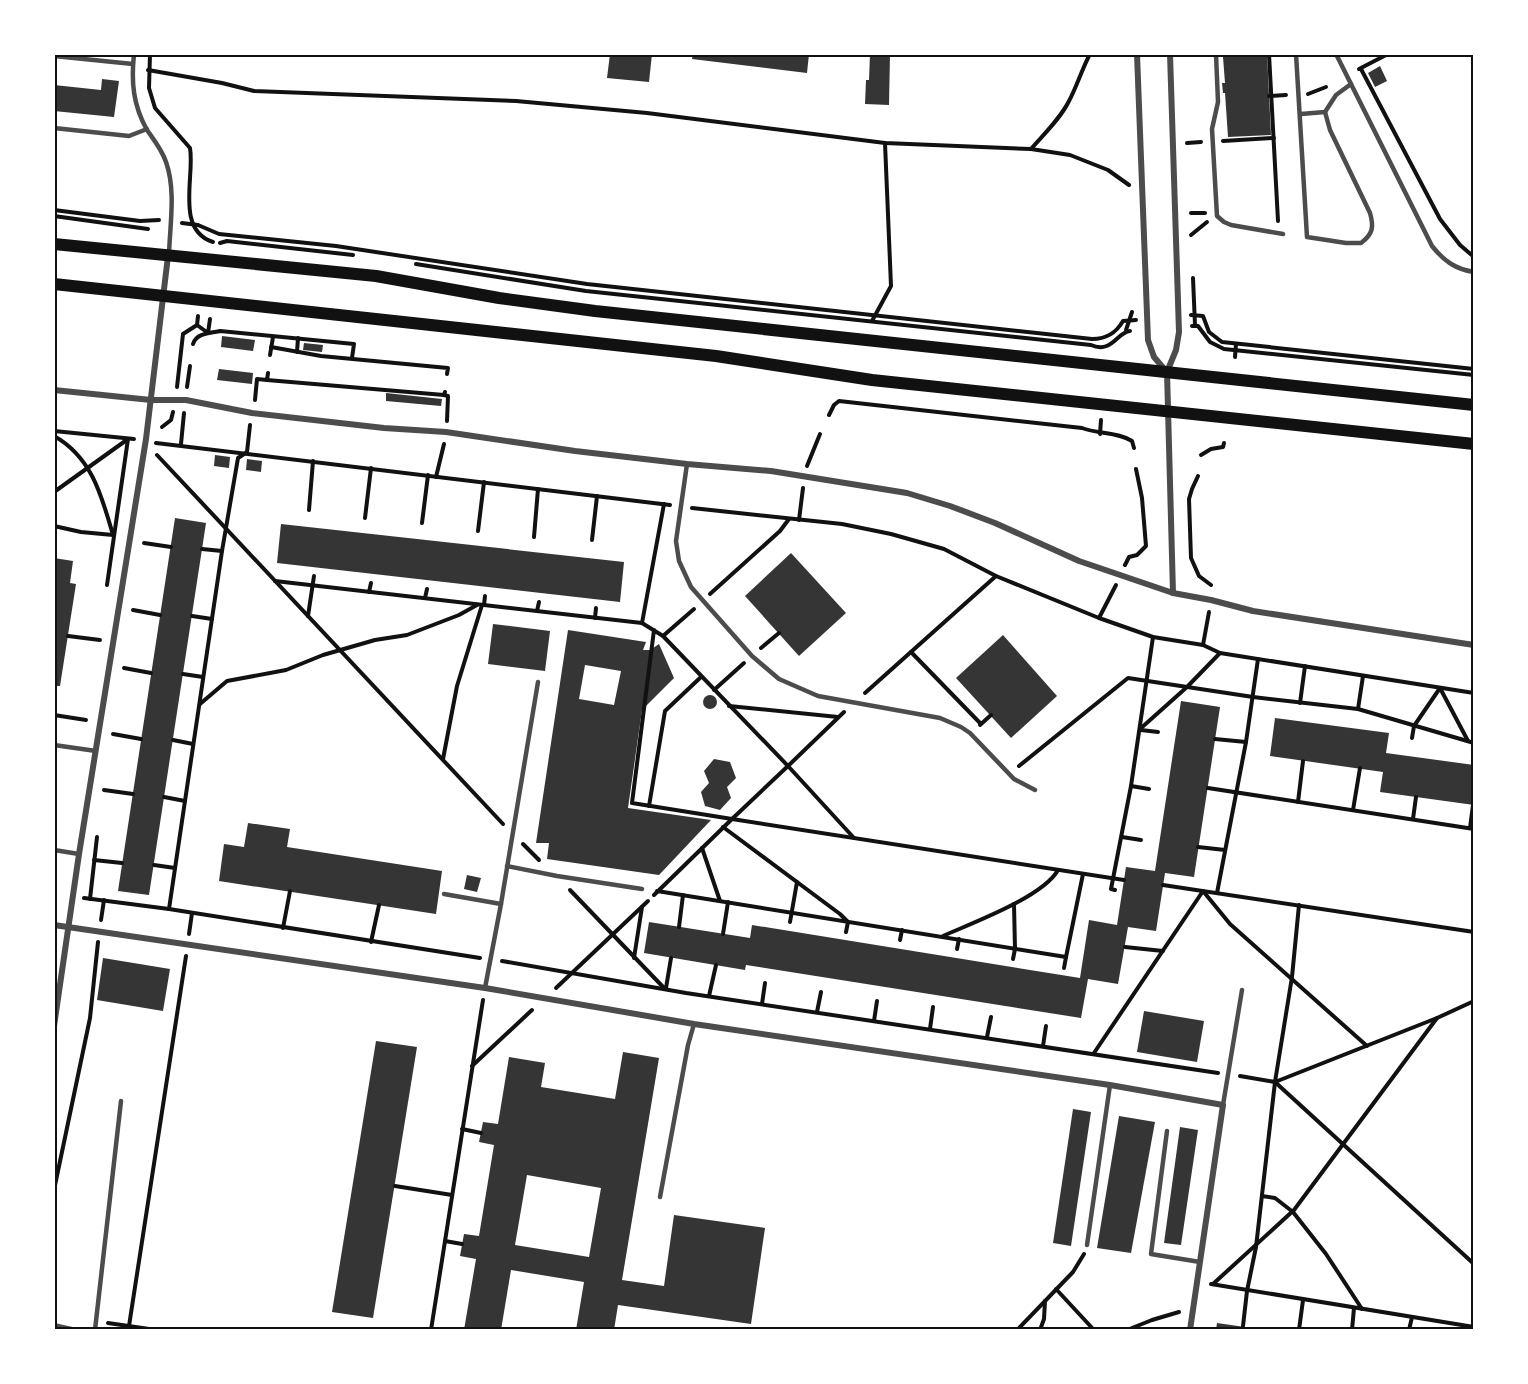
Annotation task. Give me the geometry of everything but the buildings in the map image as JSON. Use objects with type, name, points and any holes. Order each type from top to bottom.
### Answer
[{"type":"main road","points":[[54,243],[375,276],[499,298],[595,311],[1474,405]]},
{"type":"main road","points":[[54,284],[705,355],[873,380],[1474,444]]},
{"type":"street","points":[[1137,54],[1148,340],[1154,357],[1167,372]]},
{"type":"street","points":[[1170,54],[1179,332],[1176,350],[1167,372],[1173,593]]},
{"type":"street","points":[[54,1026],[79,854],[146,439],[169,254]]},
{"type":"street","points":[[54,390],[151,400],[186,400],[242,411],[384,429],[446,432],[575,451],[771,471],[907,493],[995,523],[1079,561],[1173,593],[1253,611],[1474,645]]},
{"type":"street","points":[[54,925],[484,988],[694,1024],[1110,1085],[1223,1105],[1190,1330]]},
{"type":"street","points":[[54,1326],[72,1330]]},
{"type":"lane","points":[[134,54],[132,89],[135,103],[147,129],[166,160],[171,180],[169,254]]},
{"type":"lane","points":[[1215,54],[1218,102],[1213,118],[1216,213],[1224,222],[1231,225],[1283,234]]},
{"type":"lane","points":[[1296,54],[1307,237],[1361,243],[1372,232],[1370,213],[1330,130],[1325,112],[1336,95],[1351,84]]},
{"type":"lane","points":[[1336,54],[1432,246],[1441,258],[1452,266],[1474,272]]},
{"type":"lane","points":[[54,56],[133,66]]},
{"type":"lane","points":[[1301,114],[1325,112]]},
{"type":"lane","points":[[54,128],[129,136],[147,129]]},
{"type":"lane","points":[[687,464],[675,541],[679,561],[691,587],[752,656],[780,679],[818,696],[940,718],[961,727],[970,733],[1014,779],[1035,790]]},
{"type":"lane","points":[[484,988],[501,904],[538,682]]},
{"type":"lane","points":[[54,745],[96,751]]},
{"type":"lane","points":[[54,850],[79,854]]},
{"type":"lane","points":[[507,866],[642,889]]},
{"type":"lane","points":[[444,894],[501,904]]},
{"type":"lane","points":[[1223,1105],[1242,990]]},
{"type":"lane","points":[[660,1197],[688,1045],[694,1024]]},
{"type":"lane","points":[[1087,1245],[1110,1085]]},
{"type":"lane","points":[[95,1330],[121,1101]]},
{"type":"lane","points":[[1167,1131],[1151,1254],[1200,1262]]},
{"type":"path","points":[[150,54],[149,88],[155,108],[190,148],[191,224],[208,243],[357,256]]},
{"type":"path","points":[[1031,148],[1055,122],[1069,102],[1090,54]]},
{"type":"path","points":[[1269,54],[1278,225]]},
{"type":"path","points":[[133,66],[222,83],[254,92],[516,101],[647,113],[885,143],[1031,148],[1070,155],[1108,170],[1142,195]]},
{"type":"path","points":[[1361,69],[1440,219],[1460,245],[1474,257]]},
{"type":"path","points":[[1187,143],[1274,138]]},
{"type":"path","points":[[872,321],[891,285],[885,143]]},
{"type":"path","points":[[54,210],[140,221],[152,219]]},
{"type":"path","points":[[1191,213],[1216,213]]},
{"type":"path","points":[[1191,235],[1216,213]]},
{"type":"path","points":[[54,216],[148,229]]},
{"type":"path","points":[[191,224],[202,226],[219,234],[358,250],[587,285],[1092,339],[1111,335],[1123,321],[1132,320]]},
{"type":"path","points":[[208,243],[210,231]]},
{"type":"path","points":[[193,234],[200,235]]},
{"type":"path","points":[[413,264],[586,291],[1091,345],[1097,348],[1109,347],[1128,331],[1132,320],[1132,309]]},
{"type":"path","points":[[1191,315],[1203,316],[1209,332],[1219,341],[1474,369]]},
{"type":"path","points":[[178,379],[183,334],[197,325],[198,319]]},
{"type":"path","points":[[208,333],[210,319]]},
{"type":"path","points":[[197,325],[208,333]]},
{"type":"path","points":[[1192,326],[1198,326],[1215,346],[1236,350],[1474,375]]},
{"type":"path","points":[[193,344],[194,339],[220,330],[354,344],[352,358]]},
{"type":"path","points":[[1109,347],[1111,335]]},
{"type":"path","points":[[270,355],[273,337]]},
{"type":"path","points":[[297,353],[298,338]]},
{"type":"path","points":[[1235,357],[1236,344]]},
{"type":"path","points":[[271,347],[297,353],[448,368],[447,374]]},
{"type":"path","points":[[187,387],[190,366]]},
{"type":"path","points":[[267,380],[444,395]]},
{"type":"path","points":[[829,415],[839,401],[1082,428],[1100,434],[1125,437],[1132,441],[1134,448]]},
{"type":"path","points":[[181,444],[184,412]]},
{"type":"path","points":[[157,443],[163,425],[171,420],[173,415]]},
{"type":"path","points":[[1100,427],[1100,434]]},
{"type":"path","points":[[54,431],[146,439],[157,443],[181,444],[842,524],[891,534],[944,549],[996,576],[1099,618],[1153,637],[1203,645],[1220,653],[1474,693]]},
{"type":"path","points":[[54,436],[78,454],[87,467],[101,494],[113,535]]},
{"type":"path","points":[[54,492],[128,439]]},
{"type":"path","points":[[106,593],[128,439]]},
{"type":"path","points":[[1201,455],[1211,448],[1223,447],[1224,443]]},
{"type":"path","points":[[155,453],[442,760],[665,989]]},
{"type":"path","points":[[169,909],[238,458]]},
{"type":"path","points":[[309,510],[313,461]]},
{"type":"path","points":[[365,518],[371,468]]},
{"type":"path","points":[[1099,618],[1129,557],[1137,555],[1146,546],[1142,498],[1136,469]]},
{"type":"path","points":[[422,523],[428,475]]},
{"type":"path","points":[[1198,476],[1190,499],[1191,558],[1198,576],[1213,586],[1203,645]]},
{"type":"path","points":[[478,531],[484,482]]},
{"type":"path","points":[[534,537],[538,489]]},
{"type":"path","points":[[592,540],[597,496]]},
{"type":"path","points":[[642,623],[664,504]]},
{"type":"path","points":[[663,636],[780,531],[789,519]]},
{"type":"path","points":[[54,526],[113,535]]},
{"type":"path","points":[[144,543],[171,547]]},
{"type":"path","points":[[202,549],[222,551]]},
{"type":"path","points":[[308,616],[315,576]]},
{"type":"path","points":[[732,819],[852,703],[996,576]]},
{"type":"path","points":[[274,581],[642,623],[663,636],[854,838]]},
{"type":"path","points":[[369,592],[370,583]]},
{"type":"path","points":[[425,598],[427,589]]},
{"type":"path","points":[[442,760],[457,686],[485,596]]},
{"type":"path","points":[[537,611],[539,602]]},
{"type":"path","points":[[199,705],[227,681],[286,670],[340,650],[375,640],[407,635],[481,604]]},
{"type":"path","points":[[595,618],[596,608]]},
{"type":"path","points":[[133,610],[160,615]]},
{"type":"path","points":[[192,616],[212,619]]},
{"type":"path","points":[[98,651],[101,628]]},
{"type":"path","points":[[654,630],[632,803],[1124,880]]},
{"type":"path","points":[[68,636],[100,640]]},
{"type":"path","points":[[1115,890],[1111,890],[1131,786],[1153,637]]},
{"type":"path","points":[[911,652],[988,732]]},
{"type":"path","points":[[1140,730],[1220,653]]},
{"type":"path","points":[[1217,893],[1246,742],[1258,659]]},
{"type":"path","points":[[1300,703],[1305,666]]},
{"type":"path","points":[[124,668],[151,673]]},
{"type":"path","points":[[183,674],[203,677]]},
{"type":"path","points":[[1358,710],[1363,676]]},
{"type":"path","points":[[649,806],[665,711],[701,677]]},
{"type":"path","points":[[1012,758],[1020,767],[1128,678],[1358,710],[1474,743]]},
{"type":"path","points":[[1412,738],[1414,726],[1440,688]]},
{"type":"path","points":[[1440,688],[1468,742]]},
{"type":"path","points":[[729,706],[838,717]]},
{"type":"path","points":[[81,749],[88,709]]},
{"type":"path","points":[[54,716],[86,720]]},
{"type":"path","points":[[1140,730],[1158,732]]},
{"type":"path","points":[[113,734],[141,739]]},
{"type":"path","points":[[1215,739],[1246,742]]},
{"type":"path","points":[[173,740],[193,744]]},
{"type":"path","points":[[1298,802],[1304,761]]},
{"type":"path","points":[[1353,810],[1360,768]]},
{"type":"path","points":[[1131,786],[1149,789]]},
{"type":"path","points":[[1208,788],[1472,828],[1473,805]]},
{"type":"path","points":[[104,790],[133,794]]},
{"type":"path","points":[[164,797],[185,801]]},
{"type":"path","points":[[1413,819],[1416,797]]},
{"type":"path","points":[[723,827],[848,922]]},
{"type":"path","points":[[1122,837],[1141,840]]},
{"type":"path","points":[[702,848],[720,901]]},
{"type":"path","points":[[1198,848],[1225,850]]},
{"type":"path","points":[[94,860],[122,863]]},
{"type":"path","points":[[154,865],[175,868]]},
{"type":"path","points":[[942,937],[1014,904],[1054,877],[1058,870]]},
{"type":"path","points":[[1064,968],[1083,874]]},
{"type":"path","points":[[790,922],[797,882]]},
{"type":"path","points":[[1163,885],[1474,932]]},
{"type":"path","points":[[642,889],[1015,949],[1067,955],[1077,954]]},
{"type":"path","points":[[283,928],[290,891]]},
{"type":"path","points":[[1094,1053],[1203,891]]},
{"type":"path","points":[[1203,891],[1230,924],[1367,1046]]},
{"type":"path","points":[[679,927],[684,895]]},
{"type":"path","points":[[90,899],[169,909],[491,959],[709,996],[1275,1082],[1474,1001]]},
{"type":"path","points":[[54,1190],[90,1018],[104,900]]},
{"type":"path","points":[[723,934],[728,902]]},
{"type":"path","points":[[1013,959],[1015,949],[1014,904]]},
{"type":"path","points":[[371,942],[379,905]]},
{"type":"path","points":[[1243,1326],[1256,1247],[1275,1082],[1292,977],[1299,905]]},
{"type":"path","points":[[634,958],[642,907]]},
{"type":"path","points":[[129,1326],[192,913]]},
{"type":"path","points":[[846,932],[848,922]]},
{"type":"path","points":[[900,940],[902,930]]},
{"type":"path","points":[[957,949],[959,939]]},
{"type":"path","points":[[1125,947],[1163,951]]},
{"type":"path","points":[[665,989],[671,958]]},
{"type":"path","points":[[709,996],[716,965]]},
{"type":"path","points":[[762,1004],[765,983]]},
{"type":"path","points":[[431,1330],[484,988]]},
{"type":"path","points":[[817,1012],[821,992]]},
{"type":"path","points":[[472,1066],[544,999]]},
{"type":"path","points":[[874,1021],[877,1001]]},
{"type":"path","points":[[930,1029],[933,1007]]},
{"type":"path","points":[[987,1037],[991,1017]]},
{"type":"path","points":[[1213,1284],[1293,1212],[1437,1018]]},
{"type":"path","points":[[1043,1046],[1046,1026]]},
{"type":"path","points":[[1275,1082],[1474,1264]]},
{"type":"path","points":[[462,1129],[481,1133]]},
{"type":"path","points":[[395,1186],[452,1196]]},
{"type":"path","points":[[1262,1196],[1275,1198],[1293,1212],[1326,1254],[1362,1309]]},
{"type":"path","points":[[445,1241],[462,1244]]},
{"type":"path","points":[[1017,1330],[1083,1258],[1087,1245]]},
{"type":"path","points":[[1198,1282],[1467,1328],[1474,1327]]},
{"type":"path","points":[[1056,1289],[1094,1330]]},
{"type":"path","points":[[1299,1330],[1303,1300]]},
{"type":"path","points":[[1040,1330],[1044,1319],[1045,1301]]},
{"type":"path","points":[[1352,1330],[1354,1308]]},
{"type":"path","points":[[1127,1330],[1179,1312]]},
{"type":"path","points":[[1409,1330],[1412,1317]]}]
